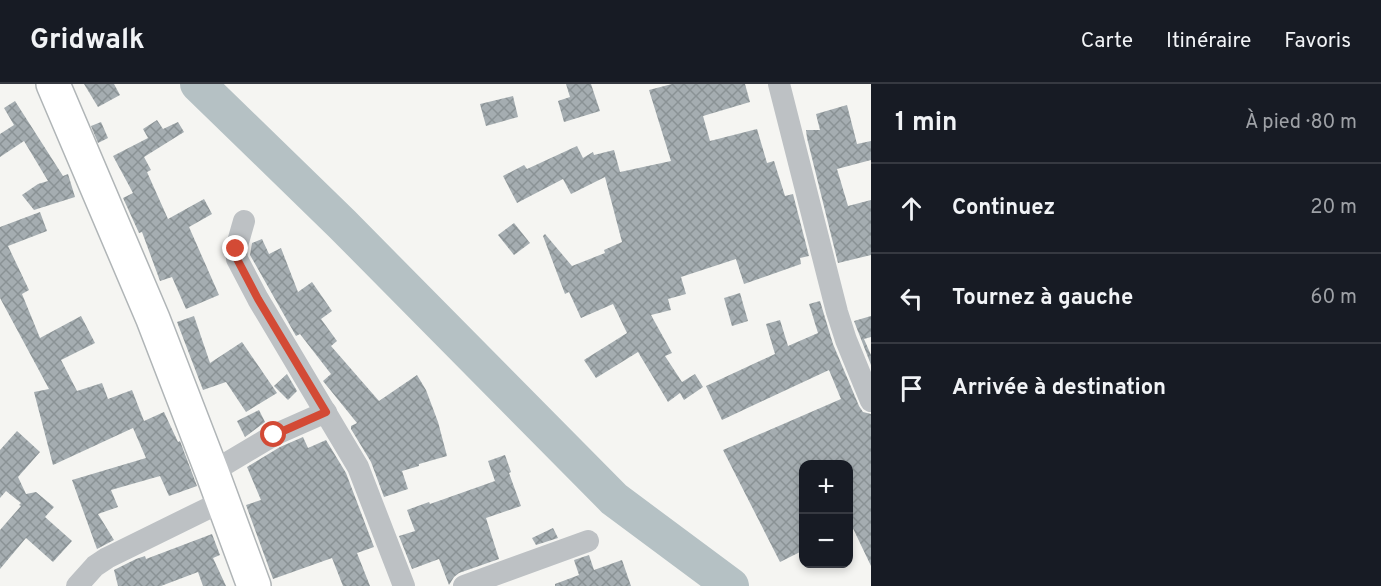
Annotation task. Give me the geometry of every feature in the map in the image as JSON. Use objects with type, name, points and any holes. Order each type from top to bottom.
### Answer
[{"type":"highway","points":[[52,84],[148,308],[218,486],[254,586]]},
{"type":"street","points":[[779,84],[837,312],[871,401]]},
{"type":"street","points":[[244,221],[236,249],[237,259],[258,299],[358,467],[404,586]]},
{"type":"street","points":[[77,586],[95,566],[218,486],[274,435],[326,412]]},
{"type":"street","points":[[464,586],[522,576],[588,541]]},
{"type":"building","points":[[84,84],[114,84],[120,95],[98,107]]},
{"type":"building","points":[[566,84],[591,84],[600,111],[564,122],[558,101],[570,97]]},
{"type":"building","points":[[672,84],[745,84],[750,102],[703,116],[710,141],[757,129],[767,163],[774,161],[785,196],[793,194],[809,256],[800,258],[801,264],[744,284],[736,259],[681,277],[686,294],[668,299],[671,310],[651,315],[672,353],[665,356],[682,382],[695,374],[703,387],[684,400],[680,393],[668,402],[638,352],[596,378],[584,360],[627,333],[613,304],[581,318],[569,292],[565,294],[543,236],[545,234],[572,266],[605,253],[604,250],[622,242],[605,177],[571,194],[563,179],[517,203],[503,176],[524,165],[527,169],[577,146],[583,158],[593,152],[594,155],[614,150],[620,172],[671,161],[649,90]]},
{"type":"building","points":[[513,96],[518,117],[486,126],[480,104]]},
{"type":"building","points":[[15,101],[63,176],[68,174],[75,197],[34,210],[22,195],[38,184],[48,181],[24,141],[0,157],[0,134],[14,125],[4,108]]},
{"type":"building","points":[[847,105],[857,144],[871,141],[871,160],[837,169],[848,206],[871,200],[871,255],[838,263],[806,130],[820,130],[816,114]]},
{"type":"building","points":[[157,120],[163,129],[178,122],[184,132],[144,157],[151,170],[147,172],[168,219],[204,199],[212,214],[189,227],[219,295],[186,309],[172,277],[160,281],[142,232],[139,233],[123,198],[133,193],[113,156],[148,138],[143,129]]},
{"type":"building","points":[[101,122],[108,138],[98,143],[91,126]]},
{"type":"building","points":[[40,212],[47,231],[8,246],[29,290],[22,294],[40,338],[81,316],[95,343],[61,360],[77,391],[102,383],[108,399],[132,390],[144,421],[164,412],[178,442],[180,441],[197,486],[169,496],[160,476],[111,490],[118,507],[98,514],[114,540],[97,549],[72,480],[146,458],[133,428],[53,465],[34,392],[49,389],[0,298],[0,227]]},
{"type":"building","points":[[514,223],[530,243],[514,255],[498,235]]},
{"type":"building","points":[[262,239],[269,254],[281,248],[298,292],[312,282],[332,311],[321,319],[337,341],[331,346],[379,401],[417,375],[426,390],[447,456],[402,471],[408,489],[384,497],[371,462],[351,429],[351,426],[357,423],[323,381],[331,374],[300,334],[296,336],[250,255],[252,243]]},
{"type":"building","points":[[740,293],[748,321],[732,326],[724,298]]},
{"type":"building","points":[[820,301],[833,344],[859,406],[863,412],[871,414],[871,566],[853,528],[853,460],[799,460],[799,552],[780,562],[723,450],[841,399],[829,370],[722,420],[706,386],[775,354],[766,324],[780,320],[788,346],[818,333],[809,304]]},
{"type":"building","points":[[194,316],[210,363],[242,342],[277,393],[246,412],[226,382],[203,390],[177,322]]},
{"type":"building","points":[[871,316],[871,337],[864,339],[871,355],[871,365],[854,321]]},
{"type":"building","points":[[287,374],[297,391],[288,400],[274,386]]},
{"type":"building","points":[[259,410],[265,422],[245,437],[237,421]]},
{"type":"building","points":[[17,431],[40,452],[18,477],[26,494],[36,492],[54,507],[45,517],[72,541],[53,562],[26,538],[0,569],[0,530],[21,506],[19,505],[21,503],[6,491],[0,498],[0,450]]},
{"type":"building","points":[[303,437],[308,448],[326,440],[346,473],[374,547],[357,553],[370,586],[343,586],[332,558],[273,579],[246,505],[261,500],[247,467],[280,447]]},
{"type":"building","points":[[505,455],[521,506],[486,518],[499,559],[459,573],[449,585],[439,559],[412,569],[399,536],[415,531],[407,510],[495,481],[488,461]]},
{"type":"building","points":[[553,528],[558,538],[536,545],[532,538]]},
{"type":"building","points":[[212,534],[220,555],[213,558],[226,586],[203,586],[198,572],[161,586],[118,586],[114,570],[136,559],[145,556],[146,559]]},
{"type":"building","points":[[589,555],[594,570],[622,560],[631,586],[555,586],[555,584],[579,575],[574,560]]},
{"type":"waterway","points":[[198,84],[342,224],[614,499],[731,586]]},
{"type":"route","points":[[236,249],[237,259],[258,299],[326,412],[274,435]]}]
